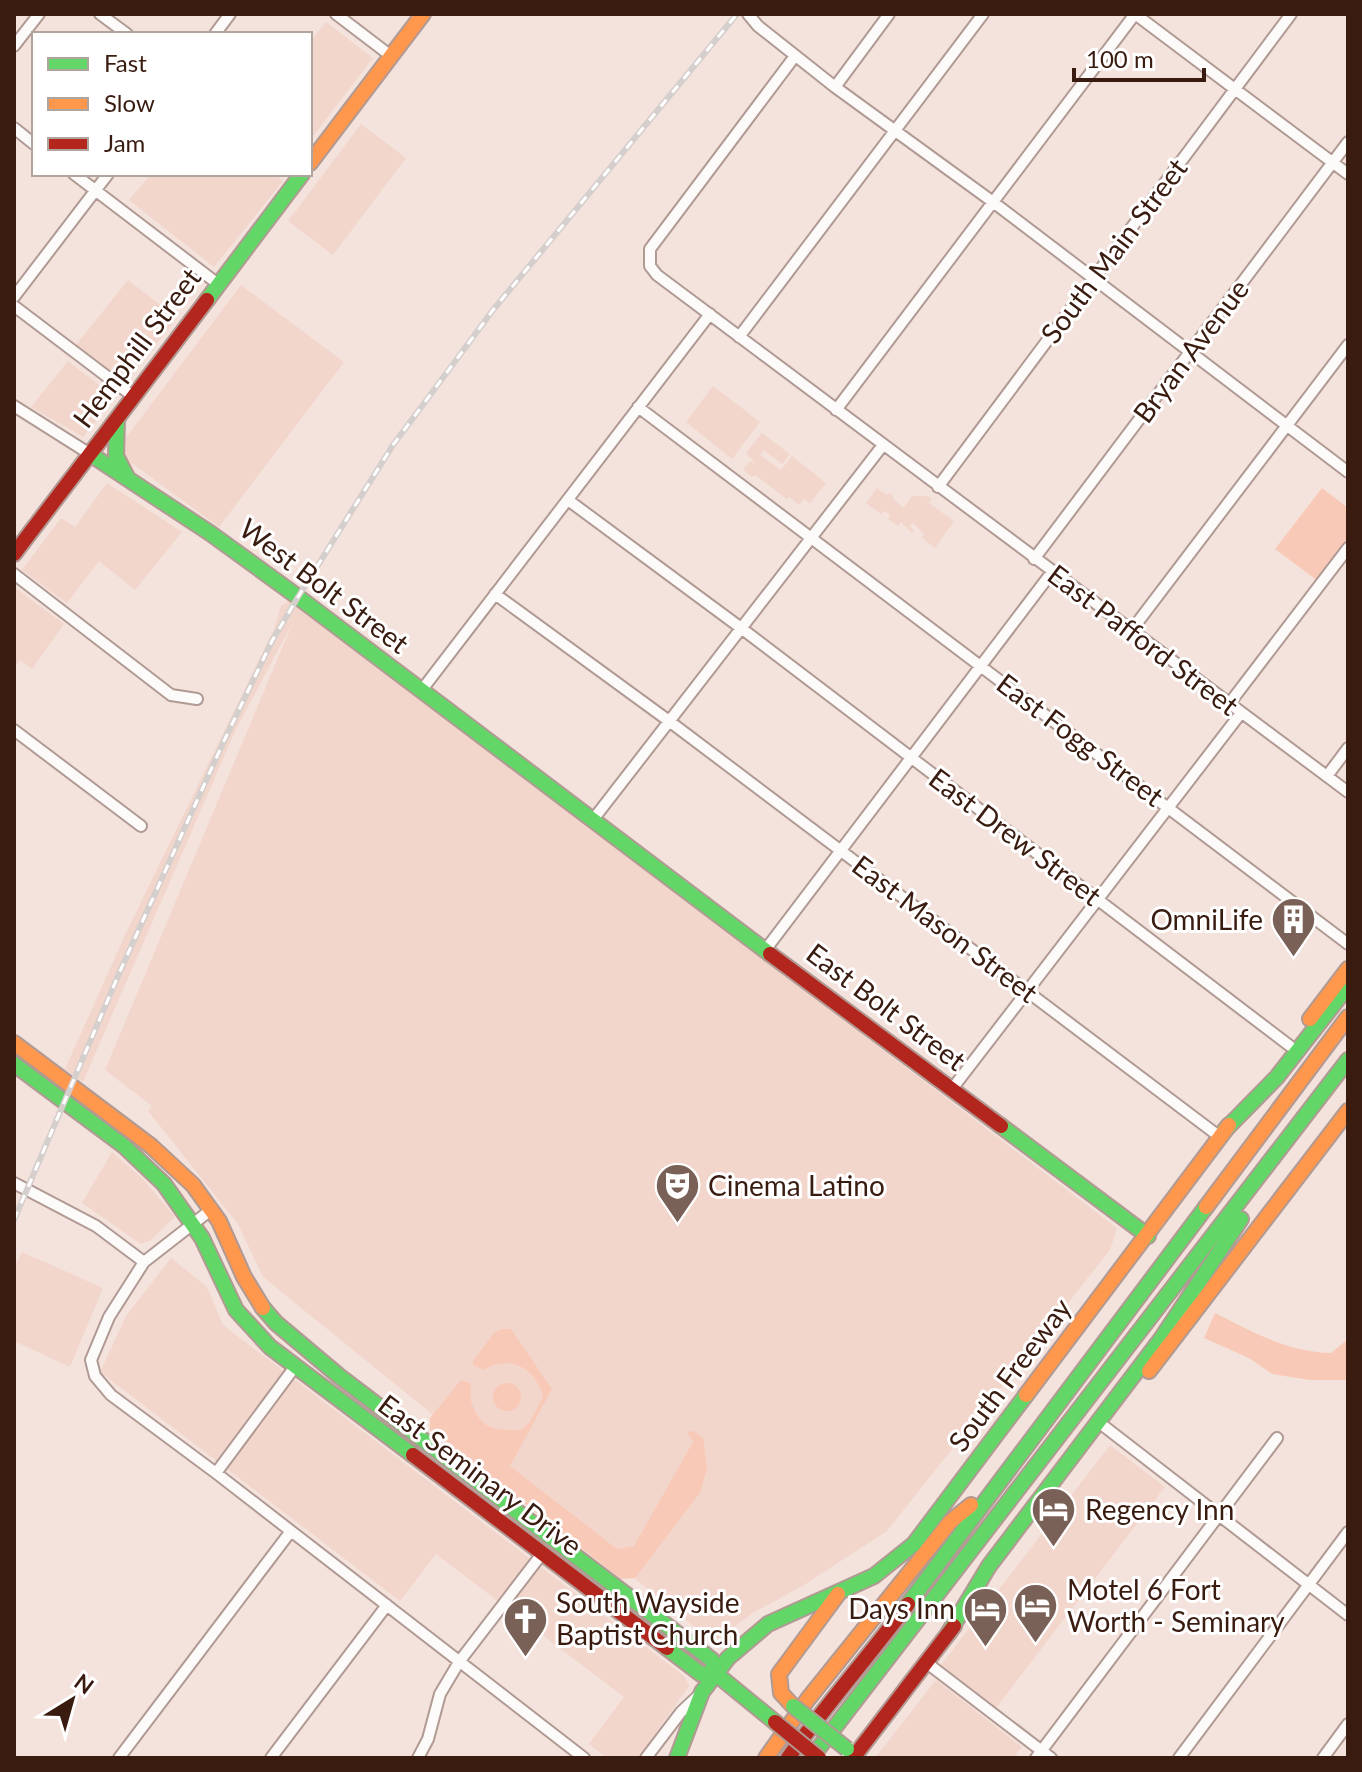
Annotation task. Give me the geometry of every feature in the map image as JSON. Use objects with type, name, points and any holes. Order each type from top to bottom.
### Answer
[{"type":"main road","points":[[312,160],[423,14]]},
{"type":"main road","name":"Hemphill Street","points":[[14,554],[300,176]]},
{"type":"main road","points":[[117,418],[116,456],[128,480]]},
{"type":"main road","name":"West Bolt Street","points":[[90,454],[210,533],[298,597],[592,821]]},
{"type":"main road","name":"East Bolt Street","points":[[592,821],[1148,1236]]},
{"type":"main road","name":"South Freeway","points":[[677,1758],[702,1692],[728,1658],[768,1624],[874,1576],[914,1544],[1348,969]]},
{"type":"main road","points":[[1222,1134],[1277,1077],[1348,986]]},
{"type":"main road","name":"South Freeway","points":[[788,1758],[825,1707],[867,1658],[1348,1017]]},
{"type":"main road","name":"East Seminary Drive","points":[[14,1043],[174,1166],[212,1209],[244,1277],[266,1314],[339,1376],[712,1660],[715,1673],[819,1758]]},
{"type":"main road","points":[[811,1758],[1348,1060]]},
{"type":"main road","name":"East Seminary Drive","points":[[14,1064],[143,1162],[164,1184],[194,1224],[236,1310],[294,1368],[701,1674],[715,1673]]},
{"type":"main road","points":[[838,1594],[779,1674],[781,1693],[852,1754],[927,1663],[1348,1111]]},
{"type":"main road","points":[[948,1634],[989,1566],[1197,1288],[1308,1113]]},
{"type":"main road","points":[[294,1368],[311,1364],[339,1376]]},
{"type":"main road","points":[[354,1411],[396,1431],[410,1429],[414,1444],[454,1488]]},
{"type":"main road","points":[[766,1758],[808,1699],[950,1522],[1001,1479]]},
{"type":"main road","points":[[565,1573],[584,1577],[613,1597],[630,1597]]},
{"type":"street","points":[[14,46],[39,14]]},
{"type":"street","points":[[100,14],[124,32]]},
{"type":"street","points":[[216,32],[230,14]]},
{"type":"street","points":[[336,14],[391,56]]},
{"type":"street","points":[[748,14],[758,26],[835,87],[993,202],[1348,472]]},
{"type":"street","points":[[835,87],[889,14]]},
{"type":"street","points":[[739,337],[983,14]]},
{"type":"street","points":[[836,410],[1135,14],[1348,174]]},
{"type":"street","name":"South Main Street","points":[[938,487],[1291,14]]},
{"type":"street","name":"East Pafford Street","points":[[795,56],[650,249],[650,266],[657,275],[938,487],[1348,792]]},
{"type":"street","points":[[14,128],[32,142]]},
{"type":"street","name":"Bryan Avenue","points":[[1034,559],[1348,142]]},
{"type":"street","points":[[76,176],[218,284]]},
{"type":"street","points":[[14,297],[106,176]]},
{"type":"street","points":[[14,306],[134,397]]},
{"type":"street","points":[[421,691],[710,314]]},
{"type":"street","points":[[1131,631],[1348,345]]},
{"type":"street","name":"West Bolt Street","points":[[14,406],[90,454]]},
{"type":"street","name":"East Fogg Street","points":[[638,407],[1348,944]]},
{"type":"street","points":[[592,821],[883,445]]},
{"type":"street","name":"East Drew Street","points":[[568,500],[1290,1046]]},
{"type":"street","points":[[1229,704],[1348,548]]},
{"type":"street","points":[[766,949],[1052,572]]},
{"type":"street","points":[[14,574],[171,695],[197,699]]},
{"type":"street","name":"East Mason Street","points":[[495,594],[1222,1134]]},
{"type":"street","points":[[952,1089],[1241,713]]},
{"type":"street","points":[[14,730],[141,826]]},
{"type":"street","points":[[1327,776],[1348,748]]},
{"type":"street","points":[[14,1183],[96,1226],[144,1262]]},
{"type":"street","points":[[212,1209],[144,1262],[131,1280],[98,1339],[91,1360],[96,1379],[111,1395],[387,1605],[569,1753],[584,1758]]},
{"type":"street","points":[[216,1473],[294,1368]]},
{"type":"street","points":[[1105,1427],[1348,1615]]},
{"type":"street","points":[[1039,1754],[1277,1438]]},
{"type":"street","points":[[119,1758],[291,1531]]},
{"type":"street","points":[[1179,1758],[1348,1532]]},
{"type":"street","points":[[418,1758],[428,1739],[440,1694],[459,1662],[541,1555]]},
{"type":"street","points":[[271,1758],[387,1605]]},
{"type":"street","points":[[927,1663],[1039,1754],[1051,1758]]},
{"type":"street","points":[[646,1758],[681,1712],[702,1692]]},
{"type":"street","points":[[1323,1758],[1348,1724]]},
{"type":"shaded area","points":[[326,22],[373,58],[312,137],[312,40]]},
{"type":"shaded area","points":[[361,124],[406,158],[333,255],[288,221]]},
{"type":"shaded area","points":[[149,176],[277,176],[283,181],[214,267],[129,200]]},
{"type":"shaded area","points":[[128,280],[177,318],[126,383],[76,345]]},
{"type":"shaded area","points":[[241,285],[344,362],[219,527],[126,459],[122,443]]},
{"type":"shaded area","points":[[68,361],[115,397],[83,437],[31,407]]},
{"type":"shaded area","points":[[713,386],[760,422],[732,459],[686,422]]},
{"type":"shaded area","points":[[762,433],[790,454],[782,464],[764,450],[760,455],[781,470],[792,456],[826,483],[810,503],[804,499],[799,505],[743,470],[750,461],[756,464],[746,453]]},
{"type":"shaded area","points":[[107,483],[182,532],[135,590],[99,561],[67,603],[22,570],[61,518],[75,527]]},
{"type":"shaded area","points":[[877,488],[887,495],[890,493],[904,508],[912,496],[927,496],[932,499],[929,503],[954,521],[935,548],[922,538],[924,534],[913,523],[910,526],[914,530],[912,533],[901,522],[898,526],[888,519],[890,515],[885,511],[881,514],[866,503]]},
{"type":"shaded area","points":[[1322,488],[1348,508],[1348,542],[1318,581],[1275,549]]},
{"type":"shaded area","points":[[14,587],[64,624],[32,669],[20,660],[14,668]]},
{"type":"shaded area","points":[[288,601],[1117,1228],[1110,1250],[887,1531],[804,1585],[753,1613],[713,1642],[263,1277],[238,1224],[148,1111],[152,1106],[105,1070],[293,622],[236,729],[83,1082],[65,1069],[126,933],[274,629],[281,606]]},
{"type":"shaded area","points":[[112,1152],[143,1179],[175,1217],[151,1240],[141,1244],[82,1203]]},
{"type":"shaded area","points":[[22,1252],[103,1288],[70,1367],[14,1341],[14,1268]]},
{"type":"shaded area","points":[[171,1258],[207,1287],[223,1325],[684,1676],[689,1686],[638,1758],[607,1758],[589,1744],[624,1697],[436,1554],[400,1601],[100,1372],[126,1316]]},
{"type":"shaded area","points":[[1215,1313],[1271,1340],[1315,1352],[1331,1353],[1348,1339],[1348,1380],[1310,1380],[1272,1374],[1249,1358],[1204,1338]]},
{"type":"shaded area","points":[[511,1329],[552,1389],[510,1466],[617,1549],[634,1546],[693,1442],[687,1432],[693,1431],[703,1438],[707,1468],[700,1493],[635,1578],[621,1579],[430,1430],[430,1418],[461,1380],[470,1383],[472,1404],[485,1424],[497,1429],[521,1430],[530,1422],[543,1396],[528,1371],[503,1363],[483,1370],[473,1365],[494,1333]]},
{"type":"shaded area","points":[[507,1383],[517,1387],[521,1397],[517,1407],[507,1411],[497,1407],[493,1397],[497,1387]]},
{"type":"shaded area","points":[[1110,1445],[1165,1487],[996,1708],[941,1665]]},
{"type":"shaded area","points":[[936,1680],[1022,1747],[1013,1758],[875,1758]]},
{"type":"railway","points":[[14,1220],[121,969],[223,743],[272,641],[298,597],[393,445],[493,310],[737,14]]},
{"type":"traffic: fast","points":[[207,300],[300,176]]},
{"type":"traffic: fast","points":[[117,419],[116,456],[128,479]]},
{"type":"traffic: fast","points":[[90,454],[210,533],[298,597],[770,954]]},
{"type":"traffic: fast","points":[[1224,1131],[1277,1077],[1348,986]]},
{"type":"traffic: fast","points":[[811,1758],[1348,1060]]},
{"type":"traffic: fast","points":[[14,1064],[124,1146],[164,1184],[202,1238],[236,1310],[270,1347],[413,1455]]},
{"type":"traffic: fast","points":[[1001,1126],[1148,1236]]},
{"type":"traffic: fast","points":[[908,1604],[1206,1207]]},
{"type":"traffic: fast","points":[[948,1634],[989,1566],[1161,1339],[1241,1219]]},
{"type":"traffic: fast","points":[[263,1308],[276,1323],[339,1376],[712,1660],[715,1673]]},
{"type":"traffic: fast","points":[[677,1758],[702,1692],[728,1658],[768,1624],[874,1576],[914,1544],[1026,1395]]},
{"type":"traffic: fast","points":[[667,1648],[701,1674],[715,1673],[775,1722]]},
{"type":"traffic: fast","points":[[793,1706],[847,1749]]},
{"type":"traffic: slow","points":[[312,160],[423,14]]},
{"type":"traffic: slow","points":[[1310,1019],[1348,969]]},
{"type":"traffic: slow","points":[[1206,1207],[1348,1017]]},
{"type":"traffic: slow","points":[[14,1043],[151,1146],[193,1185],[219,1221],[244,1277],[263,1308]]},
{"type":"traffic: slow","points":[[1149,1371],[1348,1111]]},
{"type":"traffic: slow","points":[[1026,1395],[1229,1125]]},
{"type":"traffic: slow","points":[[766,1758],[808,1699],[950,1522],[971,1505]]},
{"type":"traffic: slow","points":[[793,1706],[781,1693],[779,1674],[838,1594]]},
{"type":"traffic: jam","points":[[14,554],[207,300]]},
{"type":"traffic: jam","points":[[770,954],[1001,1126]]},
{"type":"traffic: jam","points":[[413,1455],[667,1648]]},
{"type":"traffic: jam","points":[[788,1758],[908,1604]]},
{"type":"traffic: jam","points":[[853,1758],[954,1626]]},
{"type":"traffic: jam","points":[[775,1722],[819,1758]]},
{"type":"place","name":"OmniLife","points":[[1294,959]]},
{"type":"place","name":"Cinema Latino","points":[[677,1225]]},
{"type":"place","name":"Regency Inn","points":[[1054,1549]]},
{"type":"place","name":"Motel 6 Fort Worth - Seminary","points":[[1036,1645]]},
{"type":"place","name":"Days Inn","points":[[986,1648]]},
{"type":"place","name":"South Wayside Baptist Church","points":[[525,1658]]}]
